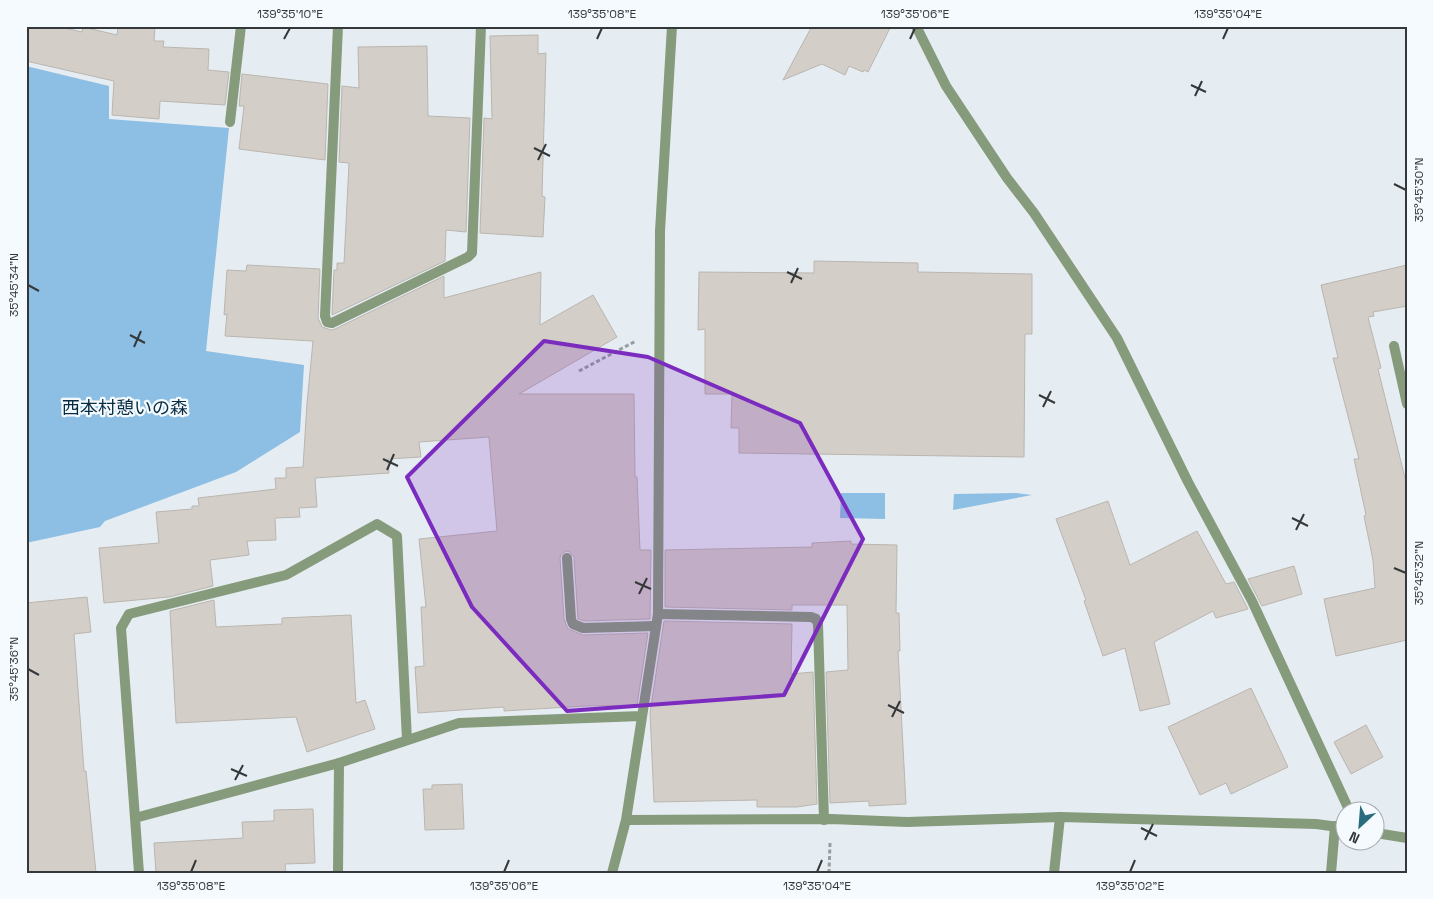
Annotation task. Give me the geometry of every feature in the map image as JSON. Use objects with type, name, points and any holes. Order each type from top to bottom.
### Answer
[{"type":"street","points":[[230,122],[241,26]]},
{"type":"street","points":[[338,26],[325,316],[327,322],[332,323],[468,257],[472,253],[481,26]]},
{"type":"street","points":[[612,873],[626,820],[658,614],[660,231],[672,26]]},
{"type":"street","points":[[916,26],[946,86],[1034,213],[1117,338],[1188,482],[1252,601],[1345,802]]},
{"type":"street","points":[[1394,346],[1404,378],[1407,404]]},
{"type":"street","points":[[138,873],[121,628],[129,614],[286,575],[377,524],[397,536],[408,740]]},
{"type":"street","points":[[567,558],[571,619],[573,624],[583,628],[656,626]]},
{"type":"street","points":[[658,614],[811,617],[816,619],[818,624],[824,820]]},
{"type":"street","points":[[135,818],[339,763],[459,724],[641,716]]},
{"type":"street","points":[[338,873],[339,763]]},
{"type":"street","points":[[1054,873],[1060,817]]},
{"type":"street","points":[[626,820],[907,822],[1060,817],[1316,824],[1336,826]]},
{"type":"street","points":[[1386,835],[1407,838]]},
{"type":"street","points":[[1331,873],[1336,847]]},
{"type":"path","points":[[579,371],[646,335],[659,335]]},
{"type":"highlighted area","points":[[544,341],[648,357],[800,423],[863,539],[784,695],[567,711],[472,607],[407,477]]},
{"type":"green space","name":"西本村憩いの森","points":[[26,66],[109,86],[109,119],[229,128],[206,351],[304,365],[300,432],[236,472],[105,521],[100,527],[26,543]]},
{"type":"green space","points":[[841,493],[885,493],[885,519],[840,518]]},
{"type":"green space","points":[[1016,493],[1032,495],[953,510],[954,494]]},
{"type":"building","points":[[26,26],[56,26],[82,32],[83,27],[117,35],[118,26],[155,26],[154,41],[164,41],[163,47],[209,49],[208,70],[229,72],[225,105],[160,101],[159,119],[112,115],[114,81],[26,61]]},
{"type":"building","points":[[812,26],[891,26],[868,72],[864,70],[863,72],[849,66],[845,75],[822,64],[783,80]]},
{"type":"building","points":[[538,35],[538,54],[546,53],[542,196],[545,197],[543,237],[480,233],[484,118],[492,119],[490,36]]},
{"type":"building","points":[[427,46],[428,116],[470,118],[466,232],[446,230],[445,261],[332,315],[334,270],[337,270],[337,263],[344,263],[349,163],[339,162],[342,86],[359,88],[358,47]]},
{"type":"building","points":[[242,74],[328,84],[325,160],[239,149],[244,106],[239,106]]},
{"type":"building","points":[[814,261],[918,263],[918,272],[1032,274],[1032,334],[1025,334],[1024,457],[739,453],[739,428],[731,428],[732,394],[705,394],[705,329],[698,330],[699,272],[814,273]]},
{"type":"building","points":[[247,265],[320,269],[318,318],[322,327],[331,330],[444,276],[444,298],[541,272],[540,325],[593,295],[617,337],[519,394],[634,394],[635,477],[637,477],[640,550],[651,550],[650,619],[584,621],[578,619],[574,557],[570,552],[566,551],[560,558],[564,619],[568,629],[583,635],[648,633],[637,705],[504,711],[504,707],[418,713],[415,667],[424,666],[421,607],[426,607],[419,539],[497,531],[489,437],[419,442],[421,457],[388,459],[389,473],[315,478],[317,507],[299,508],[300,517],[275,518],[276,540],[247,541],[249,555],[210,560],[213,586],[169,597],[104,603],[99,548],[159,543],[156,512],[192,509],[192,506],[199,506],[198,498],[276,489],[275,478],[286,478],[286,468],[303,467],[313,341],[225,336],[227,314],[224,315],[227,270],[246,271]]},
{"type":"building","points":[[1407,265],[1407,306],[1373,312],[1374,316],[1368,317],[1381,368],[1378,369],[1407,486],[1407,640],[1336,656],[1324,599],[1375,588],[1373,560],[1364,516],[1366,515],[1354,459],[1359,459],[1333,358],[1338,358],[1321,285]]},
{"type":"building","points":[[1108,501],[1130,565],[1197,531],[1226,584],[1234,582],[1248,609],[1216,618],[1213,611],[1154,642],[1170,704],[1140,711],[1125,648],[1103,656],[1084,601],[1086,600],[1056,519]]},
{"type":"building","points":[[851,541],[851,544],[897,545],[896,613],[899,613],[900,651],[898,651],[906,804],[869,806],[869,801],[830,803],[826,672],[848,670],[847,605],[792,605],[792,610],[665,607],[665,550],[812,547],[812,543]]},
{"type":"building","points":[[1294,566],[1302,594],[1262,606],[1248,579]]},
{"type":"building","points":[[87,597],[91,632],[74,634],[84,771],[86,771],[96,873],[26,873],[26,603]]},
{"type":"building","points":[[214,600],[216,627],[282,624],[282,618],[351,615],[356,703],[365,700],[375,729],[307,752],[296,717],[176,723],[170,611]]},
{"type":"building","points":[[664,621],[792,624],[791,674],[813,672],[817,804],[797,807],[757,807],[757,800],[654,802],[650,713]]},
{"type":"building","points":[[1251,688],[1288,767],[1231,794],[1226,783],[1200,795],[1168,727]]},
{"type":"building","points":[[1366,725],[1383,757],[1351,774],[1334,742]]},
{"type":"building","points":[[462,784],[464,829],[425,830],[423,789],[432,789],[432,785]]},
{"type":"building","points":[[313,809],[315,863],[285,864],[286,873],[156,873],[154,843],[243,838],[242,822],[274,821],[274,810]]}]
